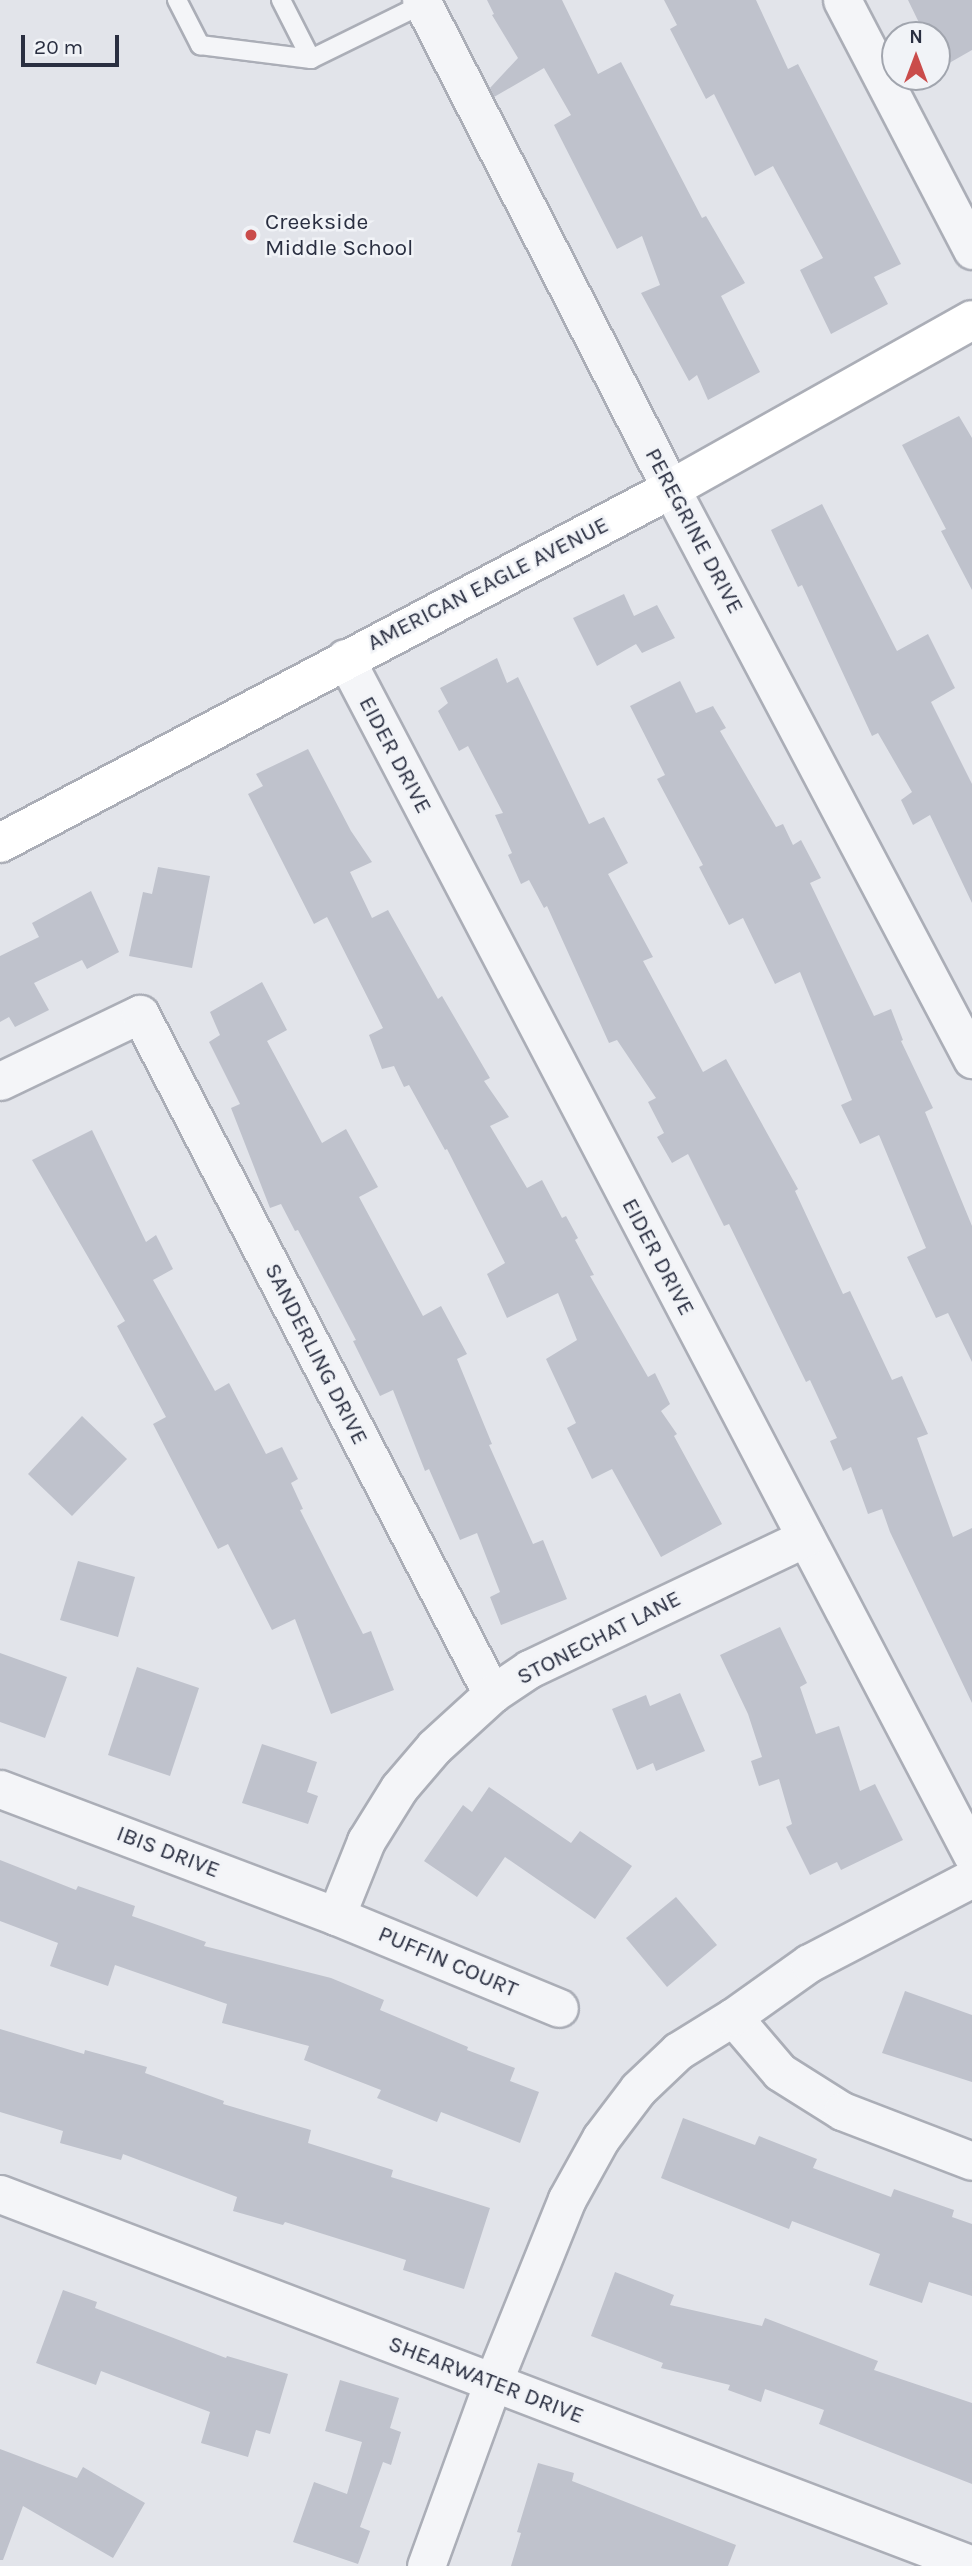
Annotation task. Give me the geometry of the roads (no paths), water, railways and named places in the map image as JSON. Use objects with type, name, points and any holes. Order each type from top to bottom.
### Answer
[{"type":"street","points":[[842,0],[972,250]]},
{"type":"street","name":"PEREGRINE DRIVE","points":[[422,2],[671,489],[972,1059]]},
{"type":"street","name":"AMERICAN EAGLE AVENUE","points":[[0,843],[671,489],[972,320]]},
{"type":"street","name":"EIDER DRIVE","points":[[345,659],[972,1855]]},
{"type":"street","name":"SANDERLING DRIVE","points":[[0,1081],[140,1014],[492,1694]]},
{"type":"street","name":"STONECHAT LANE","points":[[337,1916],[366,1841],[400,1788],[434,1747],[492,1694],[529,1669],[805,1538]]},
{"type":"street","name":"IBIS DRIVE","points":[[0,1789],[337,1916]]},
{"type":"street","points":[[426,2566],[493,2382],[567,2199],[601,2138],[638,2089],[678,2050],[733,2017],[809,1963],[972,1878]]},
{"type":"street","name":"PUFFIN COURT","points":[[337,1916],[559,2008]]},
{"type":"street","points":[[733,2017],[780,2072],[842,2111],[972,2161]]},
{"type":"street","name":"SHEARWATER DRIVE","points":[[0,2194],[972,2565]]},
{"type":"lane","points":[[177,0],[200,44],[311,59],[422,2]]},
{"type":"lane","points":[[281,0],[311,59]]},
{"type":"place","name":"Creekside Middle School","points":[[251,235]]}]
